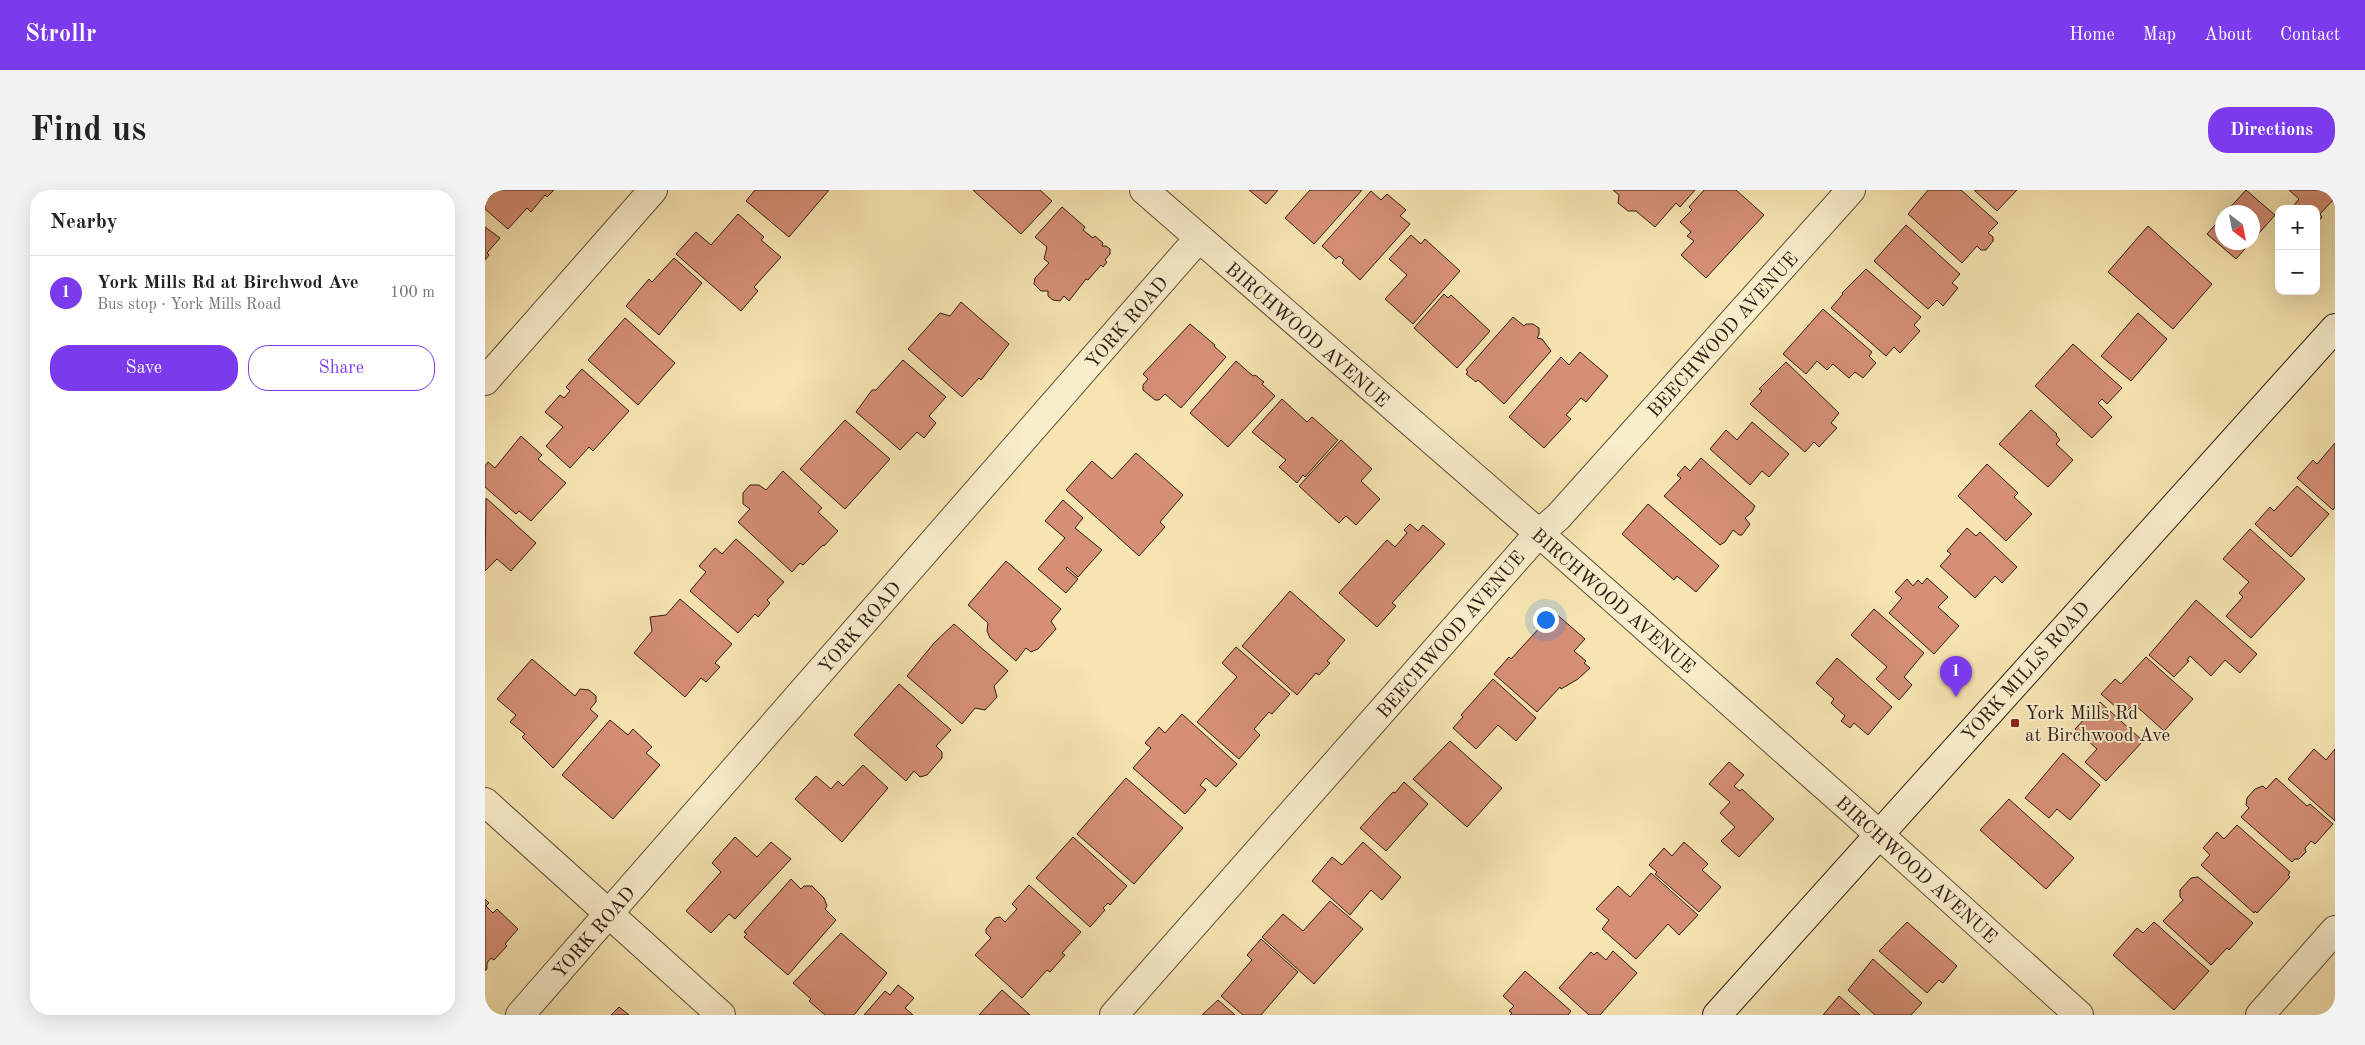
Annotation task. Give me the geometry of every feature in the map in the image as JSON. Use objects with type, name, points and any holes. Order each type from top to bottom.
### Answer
[{"type":"street","points":[[485,381],[653,190]]},
{"type":"street","name":"BIRCHWOOD AVENUE","points":[[1144,190],[1879,834],[2079,1015]]},
{"type":"street","name":"BEECHWOOD AVENUE","points":[[1114,1015],[1538,534],[1558,517],[1838,194]]},
{"type":"street","name":"YORK ROAD","points":[[520,1015],[1198,238]]},
{"type":"street","name":"YORK MILLS ROAD","points":[[1717,1015],[2335,328]]},
{"type":"street","points":[[485,802],[721,1015]]},
{"type":"street","points":[[2260,1015],[2335,930]]},
{"type":"building","points":[[496,190],[554,190],[547,197],[545,195],[531,212],[527,208],[508,229],[485,209],[485,202]]},
{"type":"building","points":[[755,190],[829,190],[789,237],[746,201]]},
{"type":"building","points":[[973,190],[1040,190],[1052,201],[1021,234]]},
{"type":"building","points":[[1249,190],[1278,190],[1266,204]]},
{"type":"building","points":[[1310,190],[1362,190],[1314,244],[1285,218]]},
{"type":"building","points":[[1613,190],[1695,190],[1680,207],[1676,203],[1655,227],[1636,211],[1628,211],[1618,203],[1619,195]]},
{"type":"building","points":[[1704,190],[1736,190],[1764,215],[1706,278],[1681,255],[1694,241],[1687,236],[1691,232],[1680,222],[1692,210],[1689,207]]},
{"type":"building","points":[[1928,190],[1961,190],[1998,223],[1988,233],[1993,237],[1993,241],[1986,250],[1981,250],[1977,246],[1962,263],[1908,214]]},
{"type":"building","points":[[1974,190],[2017,190],[1997,211]]},
{"type":"building","points":[[2246,190],[2275,215],[2260,232],[2260,205],[2232,205]]},
{"type":"building","points":[[2289,190],[2335,190],[2335,198],[2320,214],[2320,205],[2294,205],[2299,199]]},
{"type":"building","points":[[1371,191],[1381,200],[1387,194],[1406,210],[1400,216],[1410,224],[1360,280],[1342,263],[1344,260],[1339,256],[1336,259],[1322,246]]},
{"type":"building","points":[[1062,207],[1085,227],[1083,230],[1093,238],[1095,236],[1103,243],[1102,246],[1110,249],[1110,254],[1105,260],[1107,262],[1103,267],[1101,265],[1088,280],[1086,279],[1069,301],[1064,296],[1060,301],[1053,300],[1048,296],[1048,291],[1041,291],[1034,284],[1035,278],[1049,263],[1044,259],[1047,247],[1035,237]]},
{"type":"building","points":[[738,214],[764,237],[761,240],[781,257],[754,287],[758,291],[741,311],[676,254],[696,232],[711,245]]},
{"type":"building","points":[[1906,225],[1960,274],[1952,283],[1958,288],[1943,306],[1937,300],[1928,309],[1874,261]]},
{"type":"building","points":[[2215,225],[2215,241],[2207,234]]},
{"type":"building","points":[[2148,226],[2212,284],[2173,329],[2108,272]]},
{"type":"building","points":[[485,227],[500,238],[487,253],[489,255],[485,260]]},
{"type":"building","points":[[1411,235],[1421,244],[1425,239],[1460,271],[1413,324],[1385,299],[1407,275],[1389,259]]},
{"type":"building","points":[[2226,250],[2244,250],[2236,259]]},
{"type":"building","points":[[674,258],[702,283],[659,335],[626,306],[649,279],[652,282]]},
{"type":"building","points":[[1866,269],[1921,317],[1914,325],[1920,331],[1900,353],[1894,347],[1886,356],[1831,308],[1842,293]]},
{"type":"building","points":[[1444,294],[1448,298],[1451,295],[1490,331],[1457,368],[1414,328]]},
{"type":"building","points":[[961,302],[1009,344],[981,380],[979,378],[962,397],[908,349],[940,313],[950,316]]},
{"type":"building","points":[[1823,309],[1872,352],[1869,356],[1876,363],[1863,378],[1855,372],[1849,378],[1833,364],[1827,370],[1817,361],[1806,374],[1783,354]]},
{"type":"building","points":[[2138,313],[2167,339],[2131,381],[2101,356]]},
{"type":"building","points":[[1513,317],[1524,326],[1526,324],[1533,324],[1539,328],[1537,338],[1542,339],[1551,351],[1504,404],[1478,380],[1476,382],[1466,374],[1468,372],[1466,370]]},
{"type":"building","points":[[625,318],[675,363],[638,405],[588,360]]},
{"type":"building","points":[[1190,324],[1226,357],[1181,408],[1165,394],[1159,400],[1155,400],[1143,390],[1143,385],[1148,379],[1143,374]]},
{"type":"building","points":[[2073,344],[2122,388],[2107,404],[2102,399],[2098,403],[2112,417],[2092,438],[2035,386]]},
{"type":"building","points":[[1580,352],[1608,376],[1586,402],[1581,398],[1566,415],[1571,419],[1544,448],[1509,417],[1561,357],[1569,365]]},
{"type":"building","points":[[903,360],[946,397],[929,416],[936,423],[924,438],[917,432],[900,450],[856,412],[872,390],[876,390]]},
{"type":"building","points":[[1236,361],[1253,376],[1255,375],[1264,382],[1262,384],[1275,396],[1228,447],[1190,413]]},
{"type":"building","points":[[1786,362],[1839,413],[1831,423],[1837,428],[1819,447],[1814,442],[1805,452],[1750,404],[1762,391],[1759,389]]},
{"type":"building","points":[[582,369],[629,411],[593,451],[589,447],[570,468],[546,446],[563,427],[545,412],[560,395],[564,398],[570,391],[566,387]]},
{"type":"building","points":[[1282,399],[1307,422],[1312,417],[1338,440],[1305,477],[1303,475],[1297,483],[1279,467],[1286,460],[1252,432]]},
{"type":"building","points":[[2031,410],[2057,434],[2060,440],[2056,444],[2073,460],[2048,487],[1999,444]]},
{"type":"building","points":[[845,420],[890,459],[845,509],[800,469]]},
{"type":"building","points":[[1752,422],[1789,454],[1769,477],[1762,471],[1750,485],[1710,449],[1726,430],[1737,440]]},
{"type":"building","points":[[521,436],[542,455],[538,459],[566,483],[531,521],[519,511],[516,514],[485,487],[485,466],[488,462],[495,468]]},
{"type":"building","points":[[1341,440],[1372,469],[1361,481],[1380,499],[1356,525],[1346,516],[1339,523],[1299,486]]},
{"type":"building","points":[[2335,443],[2335,507],[2333,510],[2297,478],[2313,460],[2317,464]]},
{"type":"building","points":[[1136,453],[1183,495],[1160,522],[1165,527],[1139,556],[1066,490],[1092,461],[1112,479]]},
{"type":"building","points":[[1701,458],[1755,506],[1752,512],[1745,518],[1750,524],[1742,535],[1733,530],[1725,542],[1720,545],[1664,496],[1681,478],[1677,475],[1685,466],[1690,471]]},
{"type":"building","points":[[1987,464],[2018,493],[2014,497],[2032,514],[2006,541],[1958,496]]},
{"type":"building","points":[[783,471],[822,508],[818,512],[838,531],[803,565],[800,563],[792,572],[738,522],[750,509],[743,504],[743,493],[750,485],[759,485],[766,490]]},
{"type":"building","points":[[2297,486],[2329,514],[2291,557],[2255,524],[2270,507],[2274,511]]},
{"type":"building","points":[[486,498],[536,543],[511,571],[497,559],[485,571]]},
{"type":"building","points":[[1063,500],[1083,518],[1075,528],[1102,550],[1078,577],[1067,567],[1066,569],[1078,579],[1066,593],[1038,569],[1065,538],[1045,521]]},
{"type":"building","points":[[1648,504],[1719,566],[1696,592],[1677,576],[1674,580],[1622,534]]},
{"type":"building","points":[[1410,524],[1418,531],[1423,525],[1445,544],[1392,603],[1396,606],[1377,627],[1339,593],[1387,540],[1395,547],[1407,533],[1404,530]]},
{"type":"building","points":[[1967,528],[1976,536],[1980,532],[2017,567],[2002,583],[1995,576],[1975,598],[1940,566],[1951,554],[1947,551]]},
{"type":"building","points":[[2250,529],[2305,579],[2251,638],[2226,616],[2243,597],[2239,593],[2249,582],[2223,559]]},
{"type":"building","points":[[736,539],[784,582],[767,600],[770,603],[758,617],[755,614],[738,633],[690,591],[706,572],[699,566],[715,548],[722,554]]},
{"type":"building","points":[[1006,561],[1061,609],[1051,621],[1056,629],[1038,649],[1031,652],[1026,648],[1016,661],[990,638],[987,631],[988,623],[968,605]]},
{"type":"building","points":[[1927,578],[1948,597],[1938,607],[1959,626],[1934,654],[1889,613],[1902,598],[1895,592],[1907,579],[1913,586],[1918,580],[1922,584]]},
{"type":"building","points":[[1290,591],[1345,640],[1327,661],[1330,663],[1319,675],[1316,673],[1297,695],[1242,646]]},
{"type":"building","points":[[680,599],[732,644],[715,663],[720,667],[706,682],[701,678],[685,697],[634,653],[652,631],[650,617],[666,615]]},
{"type":"building","points":[[2196,600],[2257,654],[2240,673],[2225,660],[2211,676],[2190,656],[2187,660],[2189,661],[2174,677],[2149,655]]},
{"type":"building","points":[[1874,609],[1924,653],[1904,677],[1912,685],[1899,700],[1876,679],[1887,667],[1851,635]]},
{"type":"building","points":[[1554,612],[1585,639],[1574,651],[1586,661],[1584,663],[1590,668],[1578,679],[1561,689],[1560,687],[1537,712],[1494,674],[1509,657],[1511,659]]},
{"type":"building","points":[[954,624],[1008,671],[994,686],[997,697],[985,710],[975,708],[962,724],[907,676],[934,643]]},
{"type":"building","points":[[1236,647],[1290,694],[1272,714],[1269,712],[1254,729],[1260,735],[1239,759],[1197,722],[1237,677],[1222,663]]},
{"type":"building","points":[[2146,657],[2193,699],[2164,731],[2134,704],[2124,714],[2101,694],[2115,679],[2121,684]]},
{"type":"building","points":[[1837,658],[1892,707],[1868,735],[1854,723],[1850,728],[1841,721],[1845,716],[1831,703],[1834,699],[1816,683]]},
{"type":"building","points":[[532,659],[575,696],[580,689],[589,690],[596,696],[596,702],[590,709],[598,716],[553,768],[522,737],[525,734],[510,722],[516,715],[497,699]]},
{"type":"building","points":[[1493,679],[1536,718],[1516,741],[1498,725],[1476,749],[1453,728],[1463,717],[1461,715]]},
{"type":"building","points":[[899,684],[951,730],[936,746],[942,752],[942,758],[927,775],[920,777],[914,771],[906,781],[854,735]]},
{"type":"building","points":[[2100,702],[2143,741],[2106,781],[2085,762],[2097,749],[2075,729]]},
{"type":"building","points":[[1182,714],[1237,764],[1216,787],[1206,778],[1200,785],[1206,790],[1185,814],[1133,768],[1151,748],[1145,743],[1159,727],[1165,733]]},
{"type":"building","points":[[610,720],[628,735],[633,729],[652,747],[646,753],[660,765],[613,819],[562,775]]},
{"type":"building","points":[[1450,741],[1502,788],[1467,827],[1413,779]]},
{"type":"building","points":[[2314,749],[2326,760],[2335,749],[2335,821],[2288,779]]},
{"type":"building","points":[[2063,753],[2100,785],[2070,820],[2057,809],[2049,818],[2025,798]]},
{"type":"building","points":[[1729,762],[1744,775],[1734,786],[1740,791],[1742,789],[1774,819],[1739,857],[1721,841],[1735,827],[1720,813],[1730,802],[1709,784]]},
{"type":"building","points":[[863,765],[888,788],[842,842],[795,799],[816,776],[831,789],[838,781],[843,786]]},
{"type":"building","points":[[1126,778],[1183,828],[1134,884],[1077,834]]},
{"type":"building","points":[[2276,778],[2307,806],[2310,804],[2333,824],[2315,844],[2311,841],[2305,848],[2306,852],[2299,859],[2295,859],[2292,862],[2241,817],[2249,808],[2246,805],[2247,798],[2255,789],[2263,786],[2266,789]]},
{"type":"building","points":[[1404,782],[1428,804],[1386,851],[1360,828]]},
{"type":"building","points":[[2009,799],[2074,858],[2046,889],[1980,830]]},
{"type":"building","points":[[2237,825],[2290,872],[2288,875],[2290,877],[2257,913],[2255,911],[2254,913],[2201,865],[2210,855],[2203,848],[2217,832],[2224,839]]},
{"type":"building","points":[[735,837],[757,857],[771,842],[791,859],[735,919],[729,914],[711,933],[686,911],[721,872],[712,863]]},
{"type":"building","points":[[1073,837],[1127,886],[1110,905],[1108,903],[1103,908],[1105,910],[1090,927],[1036,878]]},
{"type":"building","points":[[1363,842],[1401,877],[1382,900],[1371,890],[1350,915],[1312,881],[1332,857],[1342,865]]},
{"type":"building","points":[[1684,842],[1708,864],[1702,870],[1721,887],[1699,912],[1655,874],[1657,872],[1649,865],[1664,848],[1672,856]]},
{"type":"building","points":[[1651,873],[1698,915],[1679,935],[1668,924],[1636,959],[1602,929],[1609,920],[1596,909],[1618,886],[1630,897]]},
{"type":"building","points":[[2198,877],[2253,923],[2229,950],[2227,948],[2211,965],[2163,921],[2183,900],[2180,897],[2180,890],[2191,878]]},
{"type":"building","points":[[791,879],[801,889],[804,886],[812,886],[824,898],[827,906],[825,909],[836,920],[788,975],[744,937],[747,934],[744,932]]},
{"type":"building","points":[[1029,885],[1081,932],[1062,953],[1065,955],[1050,972],[1047,970],[1022,998],[975,955],[991,938],[986,933],[986,929],[995,918],[1000,917],[1005,922],[1017,909],[1012,904]]},
{"type":"building","points":[[485,899],[489,903],[486,906],[493,913],[497,909],[518,929],[505,944],[507,946],[494,960],[491,958],[487,963],[485,971]]},
{"type":"building","points":[[1330,901],[1363,929],[1314,984],[1262,937],[1283,914],[1303,931]]},
{"type":"building","points":[[1907,922],[1957,966],[1943,983],[1939,980],[1927,993],[1879,951]]},
{"type":"building","points":[[2154,922],[2209,971],[2174,1010],[2113,955],[2137,928],[2143,933]]},
{"type":"building","points":[[841,933],[887,973],[854,1015],[825,1015],[793,983]]},
{"type":"building","points":[[1261,939],[1298,972],[1261,1015],[1243,1015],[1221,996],[1252,960],[1247,955]]},
{"type":"building","points":[[1613,951],[1637,973],[1600,1015],[1589,1015],[1559,988],[1591,952],[1594,955],[1597,952],[1606,960]]},
{"type":"building","points":[[1873,959],[1922,1003],[1911,1015],[1875,1015],[1848,990]]},
{"type":"building","points":[[1525,971],[1571,1011],[1568,1015],[1510,1015],[1512,1013],[1509,1011],[1514,1006],[1503,996]]},
{"type":"building","points":[[898,985],[914,998],[905,1008],[913,1015],[864,1015],[885,991],[890,995]]},
{"type":"building","points":[[1002,990],[1030,1015],[979,1015]]},
{"type":"building","points":[[1839,996],[1860,1015],[1823,1015]]},
{"type":"building","points":[[1218,1000],[1235,1015],[1202,1015]]},
{"type":"building","points":[[619,1007],[629,1015],[611,1015]]},
{"type":"place","name":"York Mills Rd at Birchwod Ave","points":[[1956,697]]},
{"type":"place","name":"York Mills Rd at Birchwood Ave","points":[[2015,723]]}]
